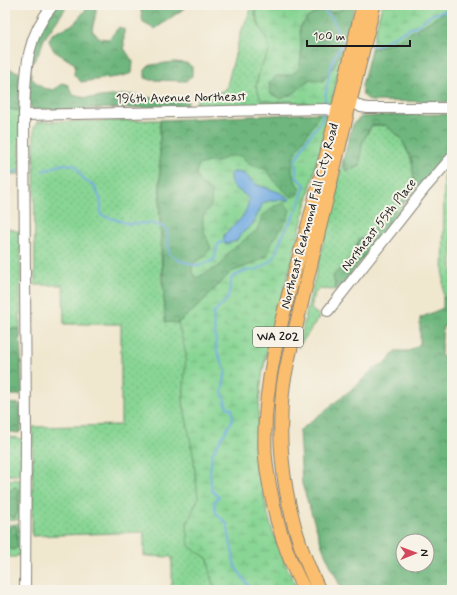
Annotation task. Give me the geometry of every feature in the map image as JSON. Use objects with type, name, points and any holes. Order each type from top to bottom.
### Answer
[{"type":"main road","name":"Northeast Redmond Fall City Road","points":[[319,590],[298,538],[286,493],[281,452],[280,421],[283,387],[290,352],[351,101],[355,60],[360,39],[363,5]]},
{"type":"main road","name":"Northeast Redmond Fall City Road","points":[[360,39],[374,5]]},
{"type":"main road","name":"Northeast Redmond Fall City Road","points":[[305,590],[283,542],[271,497],[265,452],[265,420],[268,384],[328,111],[344,85],[355,60]]},
{"type":"main road","points":[[344,85],[351,101]]},
{"type":"main road","points":[[328,111],[341,120],[344,127]]},
{"type":"street","points":[[25,590],[26,428],[24,115],[26,66],[36,31],[50,9]]},
{"type":"street","points":[[351,101],[368,108],[452,108]]},
{"type":"street","name":"196th Avenue Northeast","points":[[24,115],[328,111]]},
{"type":"street","name":"Northeast 55th Place","points":[[328,311],[425,188],[452,157]]},
{"type":"green space","points":[[56,5],[68,5],[44,39],[39,53],[30,67],[32,79],[43,88],[54,90],[62,83],[68,85],[73,95],[79,97],[92,98],[131,95],[166,101],[177,100],[188,102],[188,104],[186,106],[177,107],[33,110],[29,103],[28,95],[28,78],[31,55],[43,23]]},
{"type":"green space","points":[[87,5],[96,5],[96,13],[92,30],[99,38],[109,39],[119,27],[124,29],[124,48],[133,62],[132,73],[123,76],[81,82],[74,75],[75,64],[54,51],[49,41],[52,34],[74,24],[87,8]]},
{"type":"green space","points":[[140,5],[189,5],[155,29],[143,23]]},
{"type":"green space","points":[[253,5],[256,18],[262,31],[268,39],[270,50],[260,69],[256,86],[277,102],[290,101],[319,106],[200,107],[196,105],[198,97],[203,94],[209,97],[226,89],[241,32]]},
{"type":"green space","points":[[254,5],[345,5],[343,9],[332,12],[319,11],[308,17],[300,27],[301,56],[299,69],[290,75],[276,76],[269,83],[270,93],[281,99],[294,93],[310,79],[323,81],[335,65],[346,38],[332,101],[329,104],[319,106],[290,101],[277,102],[261,100],[256,86],[260,69],[270,50],[267,40],[259,25]]},
{"type":"green space","points":[[345,5],[355,5],[346,38],[335,65],[323,81],[310,79],[294,93],[281,99],[270,93],[269,83],[276,76],[290,75],[301,56],[300,27],[308,17],[319,11],[332,12],[343,9]]},
{"type":"green space","points":[[382,5],[452,5],[437,17],[394,42],[371,49]]},
{"type":"green space","points":[[452,5],[452,102],[370,101],[363,95],[362,86],[371,49],[394,42],[437,17]]},
{"type":"green space","points":[[174,62],[186,63],[192,67],[192,76],[186,81],[151,80],[145,78],[145,70],[150,65]]},
{"type":"green space","points":[[5,68],[19,72],[20,111],[5,108]]},
{"type":"green space","points":[[5,108],[20,111],[20,174],[5,174]]},
{"type":"green space","points":[[320,113],[328,120],[300,226],[274,238],[267,256],[252,264],[231,272],[195,309],[178,323],[165,322],[160,213],[160,120]]},
{"type":"green space","points":[[320,113],[326,114],[328,120],[292,261],[268,347],[262,376],[258,418],[259,460],[265,502],[270,523],[279,549],[298,590],[215,590],[208,559],[189,546],[187,524],[198,498],[193,454],[183,402],[186,354],[178,323],[195,309],[231,272],[252,264],[267,256],[274,238],[287,220],[290,210],[284,203],[273,207],[262,217],[257,230],[228,253],[221,265],[196,278],[192,271],[193,263],[204,257],[211,248],[203,229],[203,216],[211,206],[212,192],[203,186],[196,176],[198,165],[209,162],[218,162],[228,156],[242,156],[248,164],[267,170],[278,185],[292,197],[297,195],[300,189],[295,181],[293,173],[293,159],[299,146]]},
{"type":"green space","points":[[452,114],[452,151],[404,204],[401,202],[414,181],[412,161],[401,138],[385,125],[372,125],[362,143],[360,166],[346,171],[343,160],[353,124],[361,117]]},
{"type":"green space","points":[[160,120],[162,283],[178,323],[195,309],[231,272],[252,264],[267,256],[274,238],[292,261],[272,330],[262,375],[258,413],[259,463],[257,480],[275,590],[170,590],[172,583],[172,557],[144,556],[144,532],[32,536],[33,427],[121,425],[121,324],[64,324],[63,285],[35,285],[34,128],[37,122]]},
{"type":"green space","points":[[372,125],[385,125],[401,138],[412,161],[414,181],[401,202],[404,204],[399,212],[390,208],[375,219],[374,232],[359,240],[351,257],[333,276],[336,290],[320,289],[314,294],[311,309],[320,316],[298,348],[343,160],[346,171],[360,166],[362,143]]},
{"type":"green space","points":[[452,164],[452,297],[443,298],[444,172]]},
{"type":"green space","points":[[392,208],[399,212],[342,286],[336,290],[333,276],[351,257],[359,240],[374,232],[376,218],[379,213]]},
{"type":"green space","points":[[5,228],[21,232],[20,329],[5,328]]},
{"type":"green space","points":[[452,297],[452,327],[443,326],[441,356],[452,358],[452,590],[342,590],[323,549],[302,484],[299,431],[357,385],[373,369],[387,362],[395,351],[409,351],[420,344],[420,318],[443,308],[443,298]]},
{"type":"green space","points":[[5,328],[20,329],[22,393],[20,395],[5,395],[7,389]]},
{"type":"green space","points":[[5,403],[19,404],[21,406],[21,431],[18,433],[5,431]]},
{"type":"green space","points":[[5,436],[22,439],[22,472],[17,475],[5,475]]},
{"type":"green space","points":[[19,479],[22,482],[21,518],[16,520],[5,520],[5,480]]},
{"type":"green space","points":[[16,487],[19,490],[18,511],[15,517],[11,517],[8,515],[8,493]]},
{"type":"green space","points":[[18,524],[22,527],[20,555],[15,557],[5,557],[5,525]]},
{"type":"green space","points":[[10,527],[17,527],[17,548],[11,550],[6,545],[7,534]]},
{"type":"water","points":[[234,172],[244,174],[254,183],[278,192],[290,199],[288,201],[275,200],[263,203],[253,224],[241,234],[236,241],[226,244],[224,241],[224,235],[237,223],[246,211],[249,199],[231,183],[230,174]]},
{"type":"waterway","points":[[293,5],[303,8],[320,7],[333,19],[338,34],[346,43]]},
{"type":"waterway","points":[[369,45],[377,46],[418,25],[433,14],[452,10]]},
{"type":"waterway","points":[[324,106],[333,60],[342,46],[349,44]]},
{"type":"waterway","points":[[251,590],[235,566],[227,524],[216,513],[214,501],[219,497],[212,491],[210,473],[212,454],[233,419],[232,409],[227,407],[222,392],[226,371],[217,352],[213,314],[228,298],[232,277],[246,271],[259,269],[274,258],[281,239],[298,207],[305,185],[297,178],[295,161],[306,141],[321,121],[323,112]]},
{"type":"waterway","points":[[43,171],[63,164],[75,165],[85,181],[94,185],[101,201],[101,215],[129,224],[152,223],[167,229],[169,253],[178,260],[198,266],[214,260],[218,244],[224,241]]},
{"type":"waterway","points":[[5,172],[11,173],[17,171]]}]
